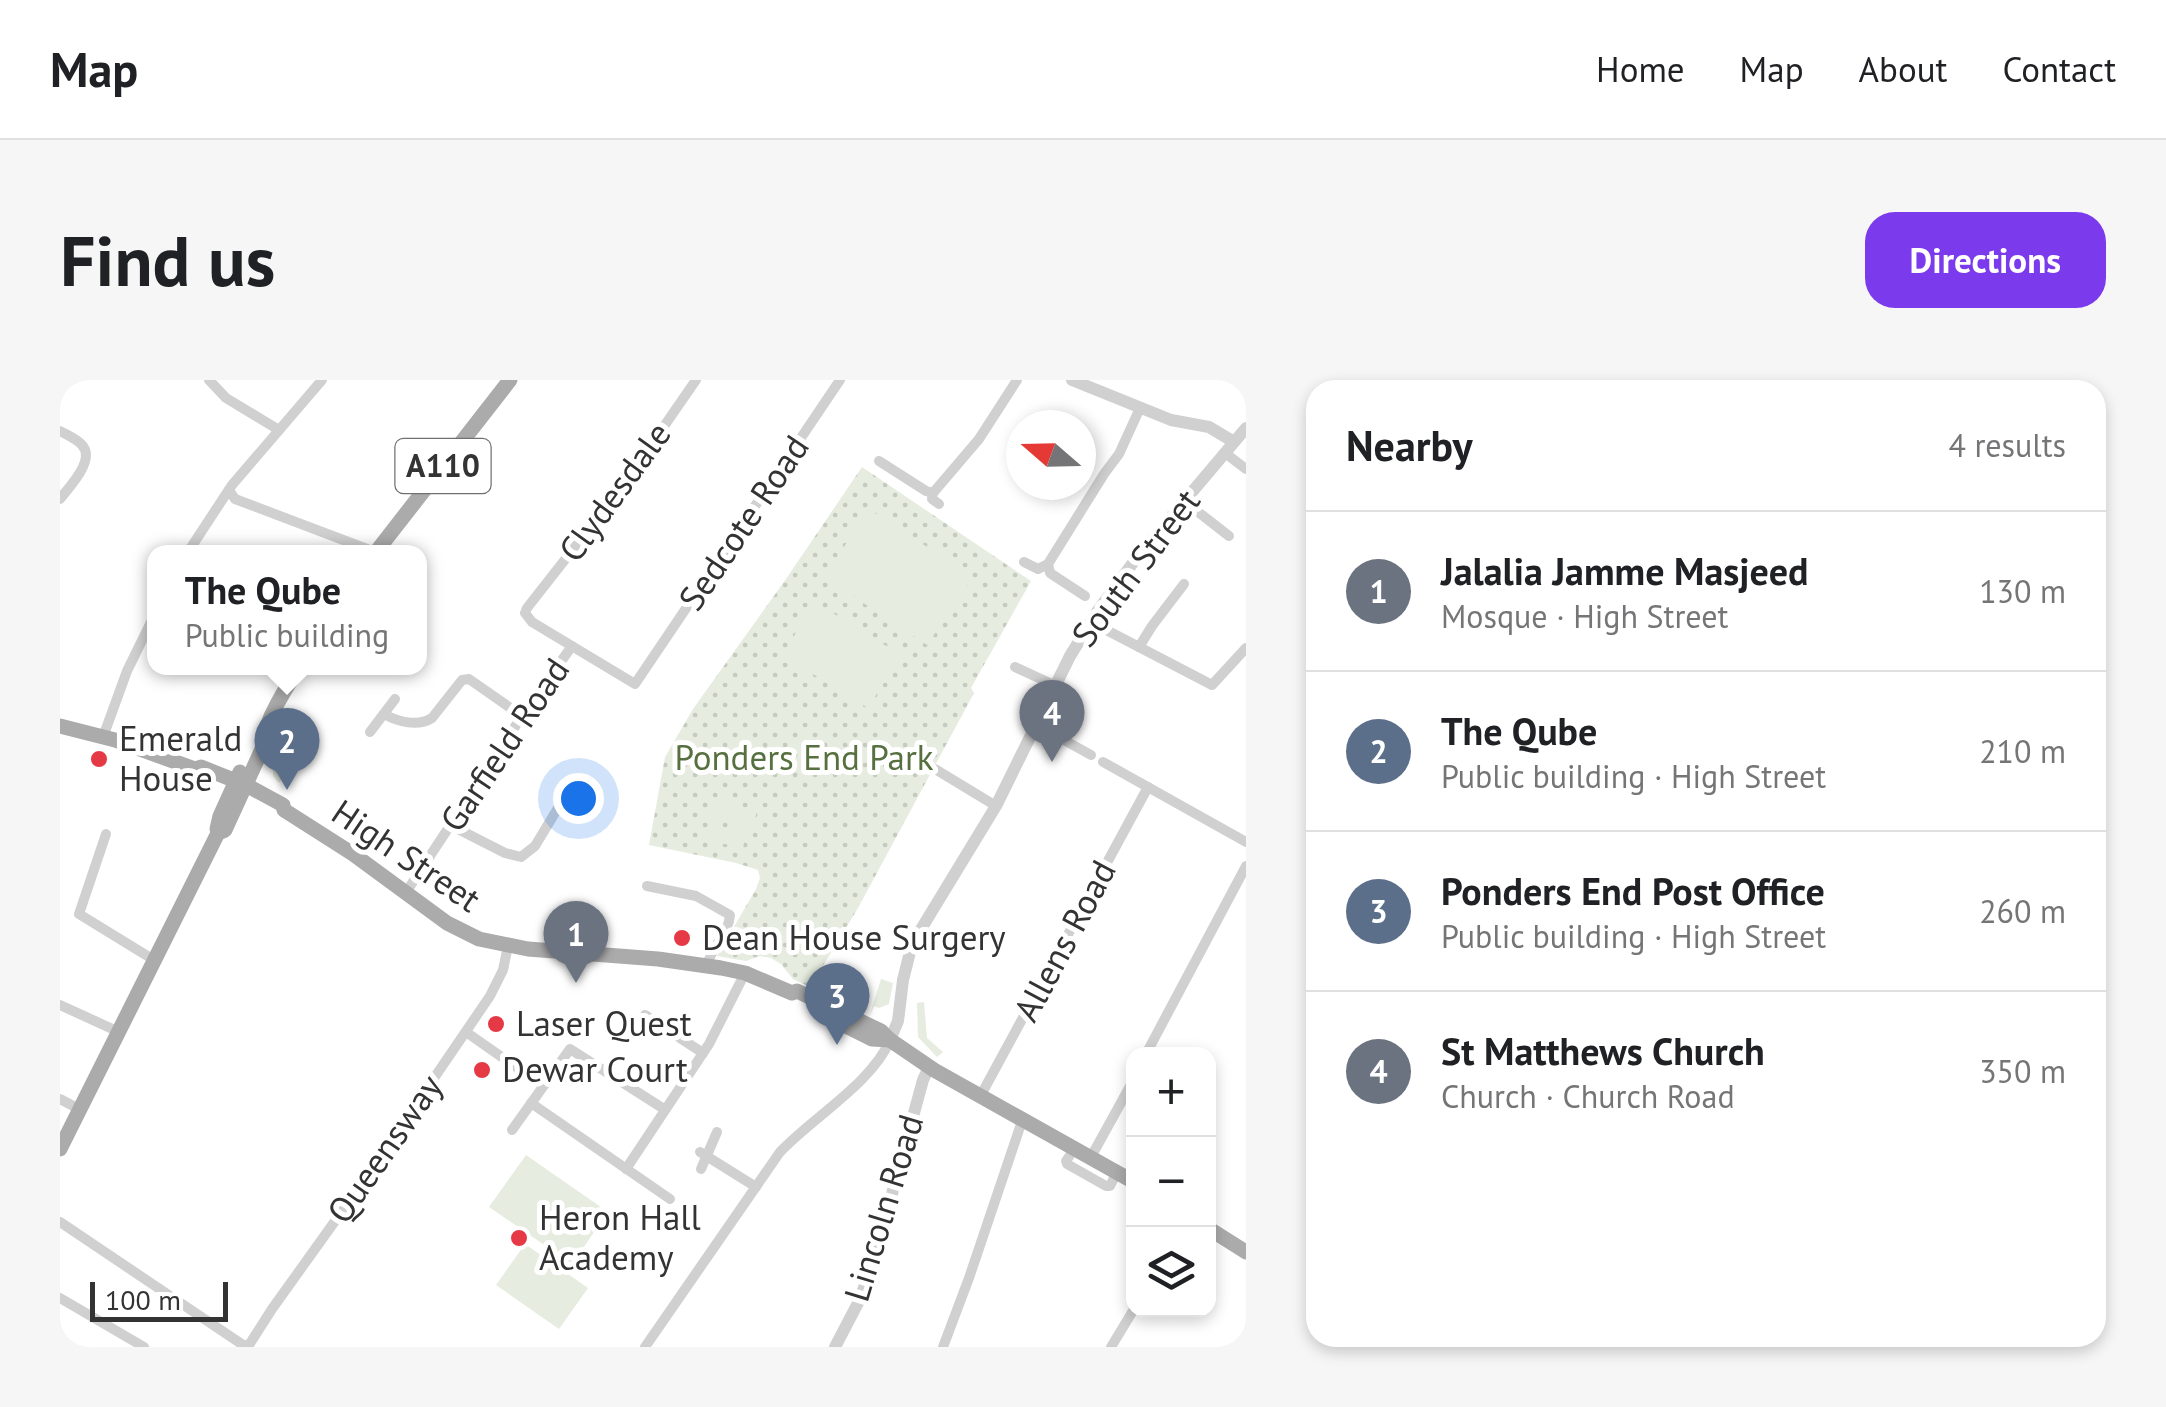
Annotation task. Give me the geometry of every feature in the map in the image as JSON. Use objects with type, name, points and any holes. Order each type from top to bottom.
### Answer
[{"type":"main road","name":"A110","points":[[381,545],[510,380]]},
{"type":"main road","points":[[60,1149],[218,833],[225,830],[239,787],[263,747],[262,740],[295,675]]},
{"type":"main road","name":"High Street","points":[[60,726],[103,736],[239,787],[353,854],[467,934],[508,946],[708,966],[746,973],[792,993],[801,993],[881,1031],[928,1067],[1126,1177]]},
{"type":"main road","points":[[1216,1233],[1246,1252]]},
{"type":"street","points":[[209,380],[226,398],[279,430]]},
{"type":"street","points":[[193,545],[229,490],[322,380]]},
{"type":"street","name":"Clydesdale","points":[[572,646],[526,616],[526,608],[614,498],[696,380]]},
{"type":"street","name":"Sedcote Road","points":[[572,646],[635,684],[840,380]]},
{"type":"street","points":[[879,461],[936,499],[1018,380]]},
{"type":"street","points":[[1072,380],[1175,421],[1209,426],[1246,469]]},
{"type":"street","points":[[1024,562],[1038,570],[1048,564],[1120,454],[1140,408]]},
{"type":"street","name":"South Street","points":[[890,1040],[898,1021],[912,944],[996,806],[1054,685],[1090,622],[1138,556],[1246,428]]},
{"type":"street","points":[[60,430],[82,444],[87,452],[86,462],[60,498]]},
{"type":"street","points":[[229,490],[235,498],[358,545]]},
{"type":"street","points":[[1184,502],[1226,531]]},
{"type":"street","points":[[1048,564],[1050,572],[1085,596]]},
{"type":"street","points":[[1139,648],[1182,591]]},
{"type":"street","points":[[1090,622],[1212,685],[1246,648]]},
{"type":"street","points":[[103,736],[147,630]]},
{"type":"street","name":"Garfield Road","points":[[405,894],[572,646]]},
{"type":"street","points":[[1015,667],[1054,685]]},
{"type":"street","points":[[384,714],[426,722],[462,680],[469,679],[522,716]]},
{"type":"street","points":[[370,732],[395,698]]},
{"type":"street","points":[[1035,724],[1090,755]]},
{"type":"street","points":[[1104,762],[1246,842]]},
{"type":"street","points":[[935,769],[996,806]]},
{"type":"street","name":"Allens Road","points":[[981,1095],[1148,787]]},
{"type":"street","points":[[450,825],[521,857],[535,846],[564,798]]},
{"type":"street","points":[[106,834],[79,914],[154,960]]},
{"type":"street","points":[[1150,1047],[1246,866]]},
{"type":"street","points":[[647,886],[696,896],[730,915],[708,966]]},
{"type":"street","name":"Queensway","points":[[250,1346],[466,1032],[499,978],[508,946]]},
{"type":"street","points":[[626,1169],[703,1053],[746,973]]},
{"type":"street","points":[[60,1006],[119,1032]]},
{"type":"street","points":[[646,1015],[703,1053]]},
{"type":"street","points":[[466,1032],[543,1086]]},
{"type":"street","points":[[666,1347],[649,1342],[780,1152],[881,1059],[890,1040]]},
{"type":"street","points":[[512,1130],[571,1050],[664,1109]]},
{"type":"street","name":"Lincoln Road","points":[[835,1347],[872,1267],[928,1067]]},
{"type":"street","points":[[1091,1158],[1126,1093]]},
{"type":"street","points":[[60,1099],[79,1110]]},
{"type":"street","points":[[531,1103],[670,1199]]},
{"type":"street","points":[[943,1347],[1022,1118]]},
{"type":"street","points":[[701,1169],[716,1132]]},
{"type":"street","points":[[1075,1148],[1067,1164],[1106,1186],[1110,1186],[1117,1172]]},
{"type":"street","points":[[704,1154],[756,1187]]},
{"type":"street","points":[[60,1237],[63,1224],[250,1346]]},
{"type":"street","points":[[60,1298],[144,1347]]},
{"type":"street","points":[[1112,1347],[1129,1317]]},
{"type":"green space","name":"Ponders End Park","points":[[862,467],[1031,581],[858,908],[810,987],[793,979],[771,958],[760,956],[746,961],[717,956],[756,889],[758,870],[649,845],[665,757],[693,709]]},
{"type":"green space","points":[[869,509],[973,577],[927,645],[824,577]]},
{"type":"green space","points":[[815,602],[901,655],[868,708],[782,655]]},
{"type":"green space","points":[[288,713],[302,720],[303,728],[315,733],[279,783],[273,776],[273,766]]},
{"type":"green space","points":[[714,800],[757,810],[753,829],[710,819]]},
{"type":"green space","points":[[714,826],[746,833],[743,848],[711,841]]},
{"type":"green space","points":[[881,979],[893,983],[889,1004],[874,1006],[869,1017]]},
{"type":"green space","points":[[924,1002],[927,1038],[943,1052],[937,1057],[918,1037],[917,1003]]},
{"type":"green space","points":[[526,1155],[608,1212],[572,1264],[489,1207]]},
{"type":"green space","points":[[525,1244],[588,1288],[559,1329],[496,1285]]},
{"type":"place","name":"Emerald House","points":[[99,759]]},
{"type":"place","name":"St Matthews Church","points":[[1052,762]]},
{"type":"place","name":"The Qube","points":[[287,790]]},
{"type":"place","name":"Dean House Surgery","points":[[682,938]]},
{"type":"place","name":"Jalalia Jamme Masjeed","points":[[576,983]]},
{"type":"place","name":"Laser Quest","points":[[496,1024]]},
{"type":"place","name":"Ponders End Post Office","points":[[837,1045]]},
{"type":"place","name":"Dewar Court","points":[[482,1070]]},
{"type":"place","name":"Heron Hall Academy","points":[[519,1238]]}]
